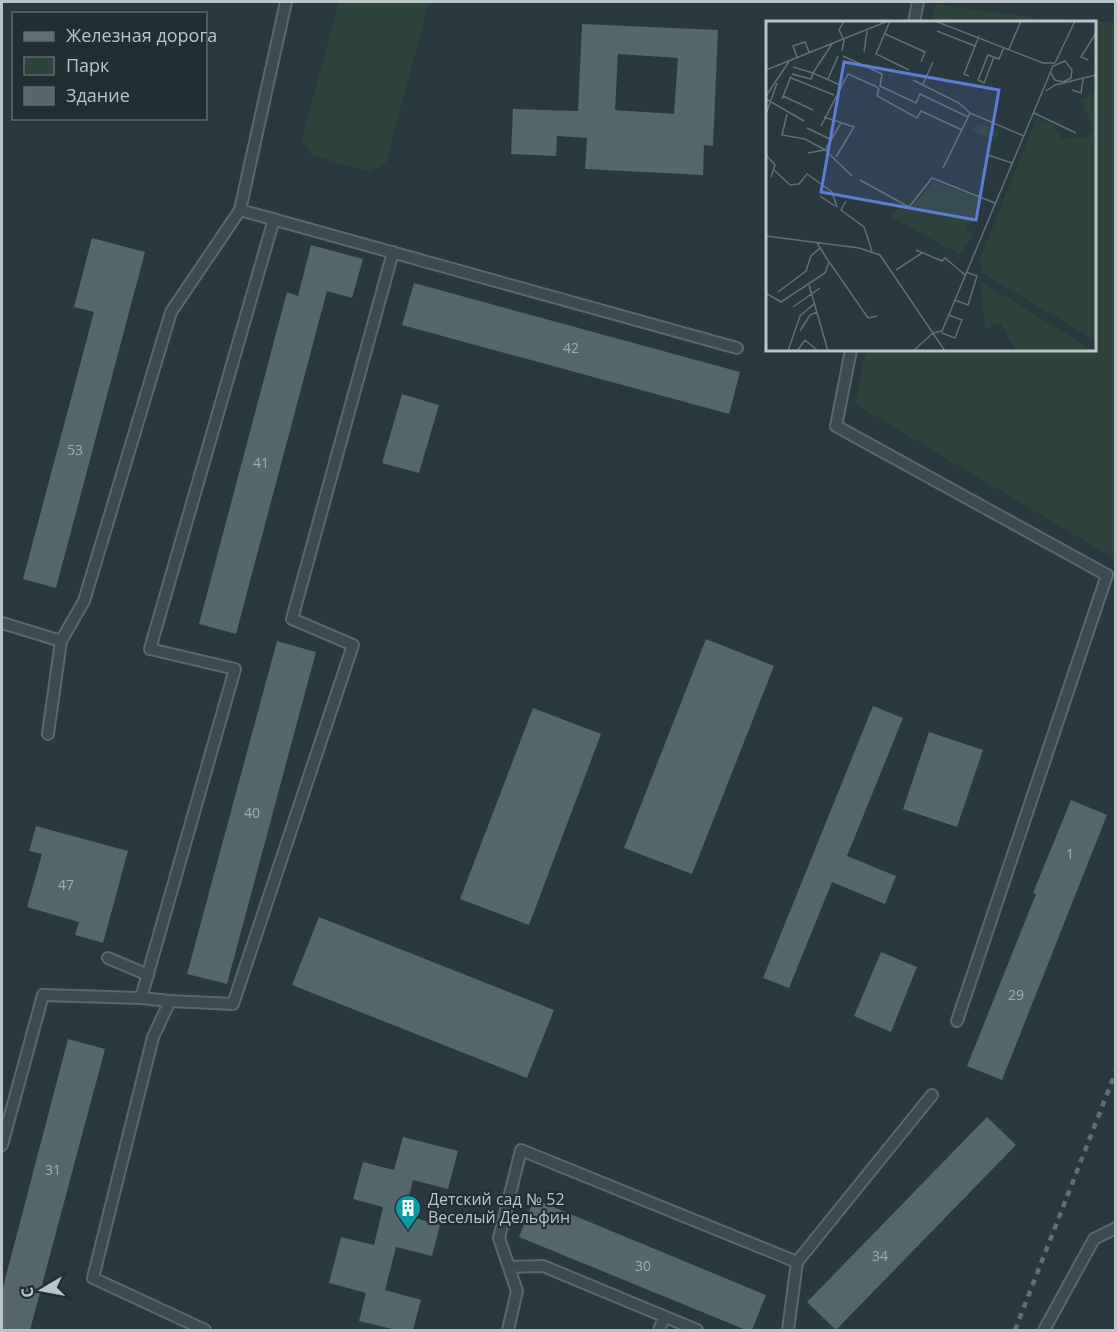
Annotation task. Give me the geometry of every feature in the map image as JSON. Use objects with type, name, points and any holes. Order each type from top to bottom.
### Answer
[{"type":"lane","points":[[48,734],[61,641],[84,601],[171,312],[240,210],[286,2]]},
{"type":"lane","points":[[914,21],[918,2]]},
{"type":"lane","points":[[240,210],[737,348]]},
{"type":"lane","points":[[141,998],[235,669],[150,649],[274,219]]},
{"type":"lane","points":[[2,1145],[43,994],[233,1004],[353,645],[292,619],[393,252]]},
{"type":"lane","points":[[851,351],[836,426],[1107,575],[957,1021]]},
{"type":"lane","points":[[2,624],[61,641]]},
{"type":"lane","points":[[108,958],[148,975]]},
{"type":"lane","points":[[170,1001],[153,1036],[93,1278],[198,1329]]},
{"type":"lane","points":[[788,1330],[797,1262],[932,1095]]},
{"type":"lane","points":[[508,1330],[517,1291],[499,1238],[521,1150],[797,1262]]},
{"type":"lane","points":[[1044,1330],[1094,1239],[1116,1228]]},
{"type":"lane","points":[[509,1267],[543,1266],[697,1330]]},
{"type":"lane","points":[[659,1330],[664,1317]]},
{"type":"green space","points":[[339,2],[429,2],[386,163],[370,172],[311,155],[302,138]]},
{"type":"green space","points":[[935,4],[1045,19],[1092,21],[931,21]]},
{"type":"green space","points":[[1096,21],[1115,22],[1115,559],[855,404],[866,351],[1096,351]]},
{"type":"building","points":[[582,24],[718,30],[713,146],[704,145],[703,175],[585,169],[587,138],[557,136],[556,156],[511,154],[513,109],[578,111]],"holes":[[[618,54],[678,58],[674,114],[615,110]]]},
{"type":"building","points":[[92,238],[145,252],[56,588],[23,579],[94,312],[74,307]]},
{"type":"building","points":[[311,245],[363,259],[352,298],[327,291],[236,634],[199,624],[287,292],[298,296]]},
{"type":"building","points":[[414,283],[740,372],[729,414],[402,325]]},
{"type":"building","points":[[402,394],[439,405],[419,473],[382,463]]},
{"type":"building","points":[[706,639],[774,666],[692,874],[624,848]]},
{"type":"building","points":[[277,641],[316,652],[227,984],[187,974]]},
{"type":"building","points":[[873,706],[903,718],[847,856],[896,876],[885,904],[832,882],[789,988],[763,978]]},
{"type":"building","points":[[533,708],[601,734],[529,925],[460,899]]},
{"type":"building","points":[[929,732],[983,750],[957,827],[903,809]]},
{"type":"building","points":[[1071,800],[1107,815],[1002,1080],[967,1066]]},
{"type":"building","points":[[36,826],[128,851],[103,943],[75,935],[79,922],[27,907],[42,854],[29,851]]},
{"type":"building","points":[[319,917],[554,1010],[527,1078],[292,985]]},
{"type":"building","points":[[881,952],[917,967],[891,1032],[854,1016]]},
{"type":"building","points":[[68,1039],[105,1049],[30,1330],[2,1330],[2,1291]]},
{"type":"building","points":[[987,1117],[1016,1145],[836,1330],[807,1302]]},
{"type":"building","name":"Детский сад № 52 Веселый Дельфин","points":[[403,1137],[458,1151],[448,1189],[413,1180],[404,1215],[440,1225],[432,1256],[396,1247],[385,1290],[421,1300],[413,1330],[396,1330],[359,1321],[366,1293],[329,1283],[341,1237],[374,1245],[383,1207],[353,1199],[363,1162],[394,1170]]},
{"type":"building","points":[[534,1199],[766,1295],[752,1330],[746,1330],[519,1237]]},
{"type":"railway","points":[[1015,1330],[1116,1071]]},
{"type":"place","name":"Детский сад № 52 Веселый Дельфин","points":[[408,1231]]}]
